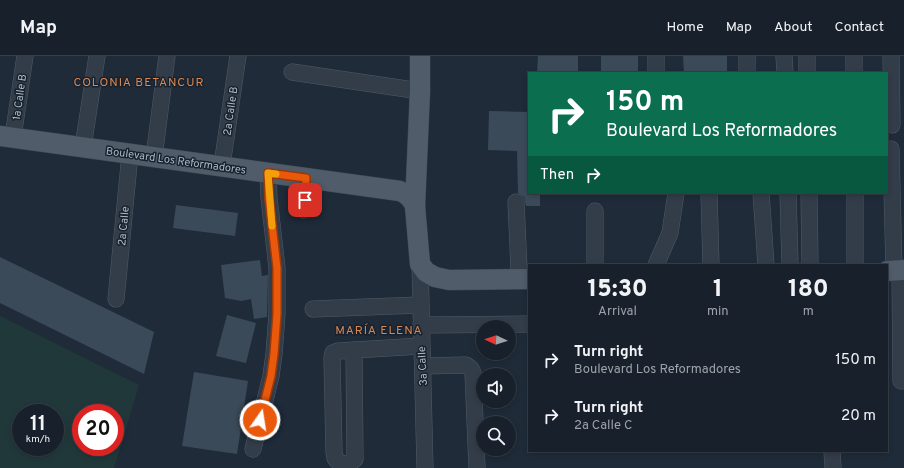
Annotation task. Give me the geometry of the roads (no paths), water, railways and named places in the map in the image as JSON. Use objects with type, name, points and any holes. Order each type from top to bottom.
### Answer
[{"type":"main road","points":[[420,56],[415,206],[420,264],[426,272],[435,277],[449,280],[524,279]]},
{"type":"main road","name":"Boulevard Los Reformadores","points":[[7,136],[400,191]]},
{"type":"main road","points":[[415,206],[413,201],[405,193],[400,191],[416,179]]},
{"type":"street","name":"1a Calle B","points":[[7,136],[25,56]]},
{"type":"street","points":[[83,147],[97,56]]},
{"type":"street","points":[[154,157],[167,56]]},
{"type":"street","name":"2a Calle B","points":[[222,165],[238,56]]},
{"type":"street","points":[[656,56],[656,72]]},
{"type":"street","points":[[747,56],[747,72]]},
{"type":"street","points":[[784,56],[785,72]]},
{"type":"street","points":[[807,56],[807,72]]},
{"type":"street","points":[[854,56],[854,72]]},
{"type":"street","points":[[891,56],[892,125]]},
{"type":"street","points":[[292,72],[420,91]]},
{"type":"street","points":[[891,149],[901,381]]},
{"type":"street","name":"2a Calle","points":[[116,299],[130,154]]},
{"type":"street","points":[[254,449],[271,376],[277,314],[277,268],[269,198],[268,173]]},
{"type":"street","points":[[304,210],[306,178]]},
{"type":"street","points":[[656,264],[670,233],[676,194]]},
{"type":"street","points":[[709,194],[711,264]]},
{"type":"street","points":[[761,194],[766,264]]},
{"type":"street","points":[[788,194],[790,264]]},
{"type":"street","points":[[809,194],[810,264]]},
{"type":"street","points":[[855,194],[855,264]]},
{"type":"street","points":[[516,202],[519,269],[524,279]]},
{"type":"street","points":[[595,211],[595,264]]},
{"type":"street","name":"3a Calle","points":[[420,264],[424,468]]},
{"type":"street","points":[[313,309],[420,305]]},
{"type":"street","points":[[421,325],[528,324]]},
{"type":"street","points":[[354,350],[355,459],[350,463],[340,464],[335,458],[334,452],[333,353],[338,351],[354,350],[421,346]]},
{"type":"street","points":[[423,366],[466,365],[471,368],[473,373],[477,468]]},
{"type":"street","points":[[832,452],[833,468]]},
{"type":"district","name":"COLONIA BETANCUR","points":[[139,82]]},
{"type":"district","name":"MARÍA ELENA","points":[[379,330]]}]
